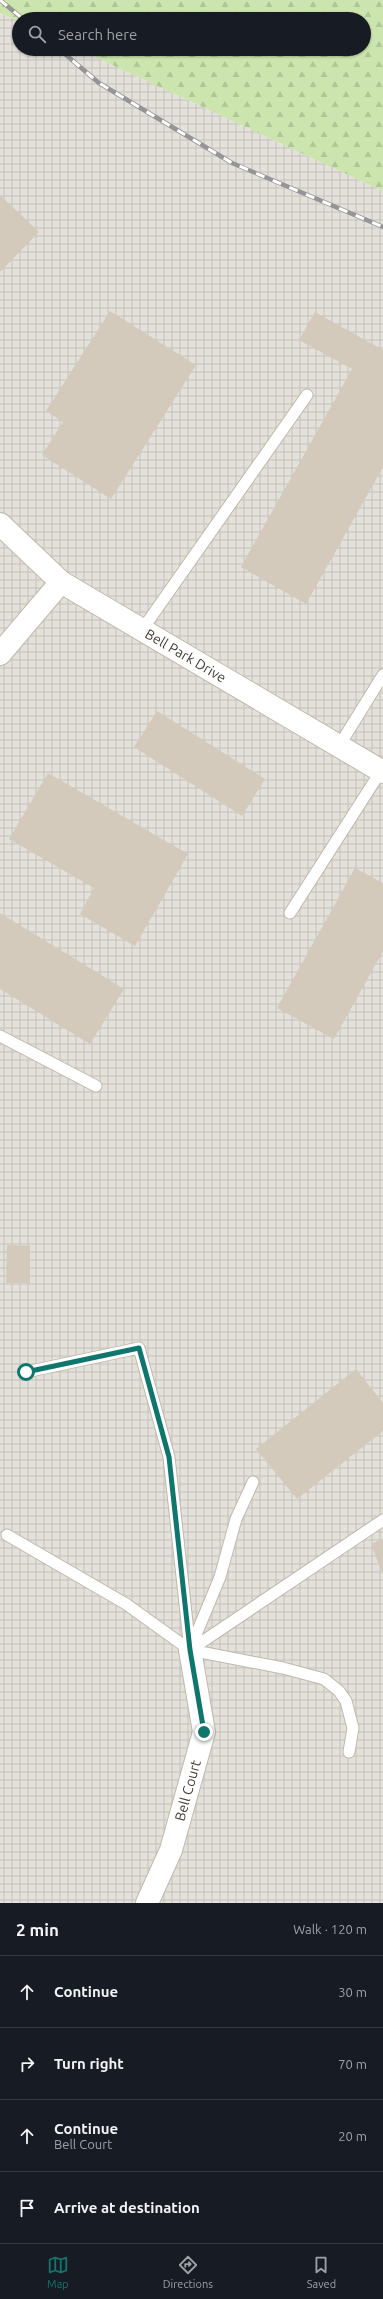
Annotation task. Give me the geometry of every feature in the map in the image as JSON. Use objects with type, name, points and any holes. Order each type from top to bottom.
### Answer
[{"type":"street","name":"Bell Park Drive","points":[[0,524],[61,582],[382,771]]},
{"type":"street","points":[[0,654],[61,582]]},
{"type":"street","name":"Bell Court","points":[[147,1903],[171,1850],[204,1732],[190,1650]]},
{"type":"lane","points":[[142,630],[307,395]]},
{"type":"lane","points":[[339,746],[383,675]]},
{"type":"lane","points":[[290,913],[382,771]]},
{"type":"lane","points":[[0,1036],[96,1086]]},
{"type":"lane","points":[[26,1372],[139,1348],[169,1457],[190,1650]]},
{"type":"lane","points":[[190,1650],[220,1577],[236,1519],[253,1482]]},
{"type":"lane","points":[[190,1650],[383,1520]]},
{"type":"lane","points":[[7,1535],[126,1604],[190,1650],[283,1668],[324,1679],[339,1691],[346,1701],[353,1728],[349,1752]]},
{"type":"shaded area","points":[[0,13],[12,18],[12,56],[93,56],[383,191],[383,1903],[0,1903]]},
{"type":"green space","points":[[0,0],[383,0],[383,191],[93,56],[371,56],[371,12],[12,12],[12,18],[0,13]]},
{"type":"building","points":[[0,195],[39,232],[0,272]]},
{"type":"building","points":[[110,311],[196,365],[111,499],[42,455],[63,422],[46,411]]},
{"type":"building","points":[[315,312],[383,350],[383,467],[306,604],[241,567],[352,369],[299,340]]},
{"type":"building","points":[[157,711],[265,779],[242,816],[134,747]]},
{"type":"building","points":[[48,773],[188,854],[135,946],[80,914],[94,888],[9,839]]},
{"type":"building","points":[[355,868],[383,883],[383,951],[334,1039],[277,1008]]},
{"type":"building","points":[[0,913],[124,989],[90,1044],[0,989]]},
{"type":"building","points":[[7,1245],[30,1246],[30,1283],[6,1283]]},
{"type":"building","points":[[356,1369],[383,1403],[383,1431],[297,1499],[256,1449]]},
{"type":"building","points":[[383,1539],[383,1575],[371,1544]]},
{"type":"railway","points":[[0,0],[15,12]]},
{"type":"railway","points":[[67,56],[99,83],[232,163],[383,227]]},
{"type":"route","points":[[26,1372],[139,1348],[169,1457],[190,1650],[204,1732]]}]
